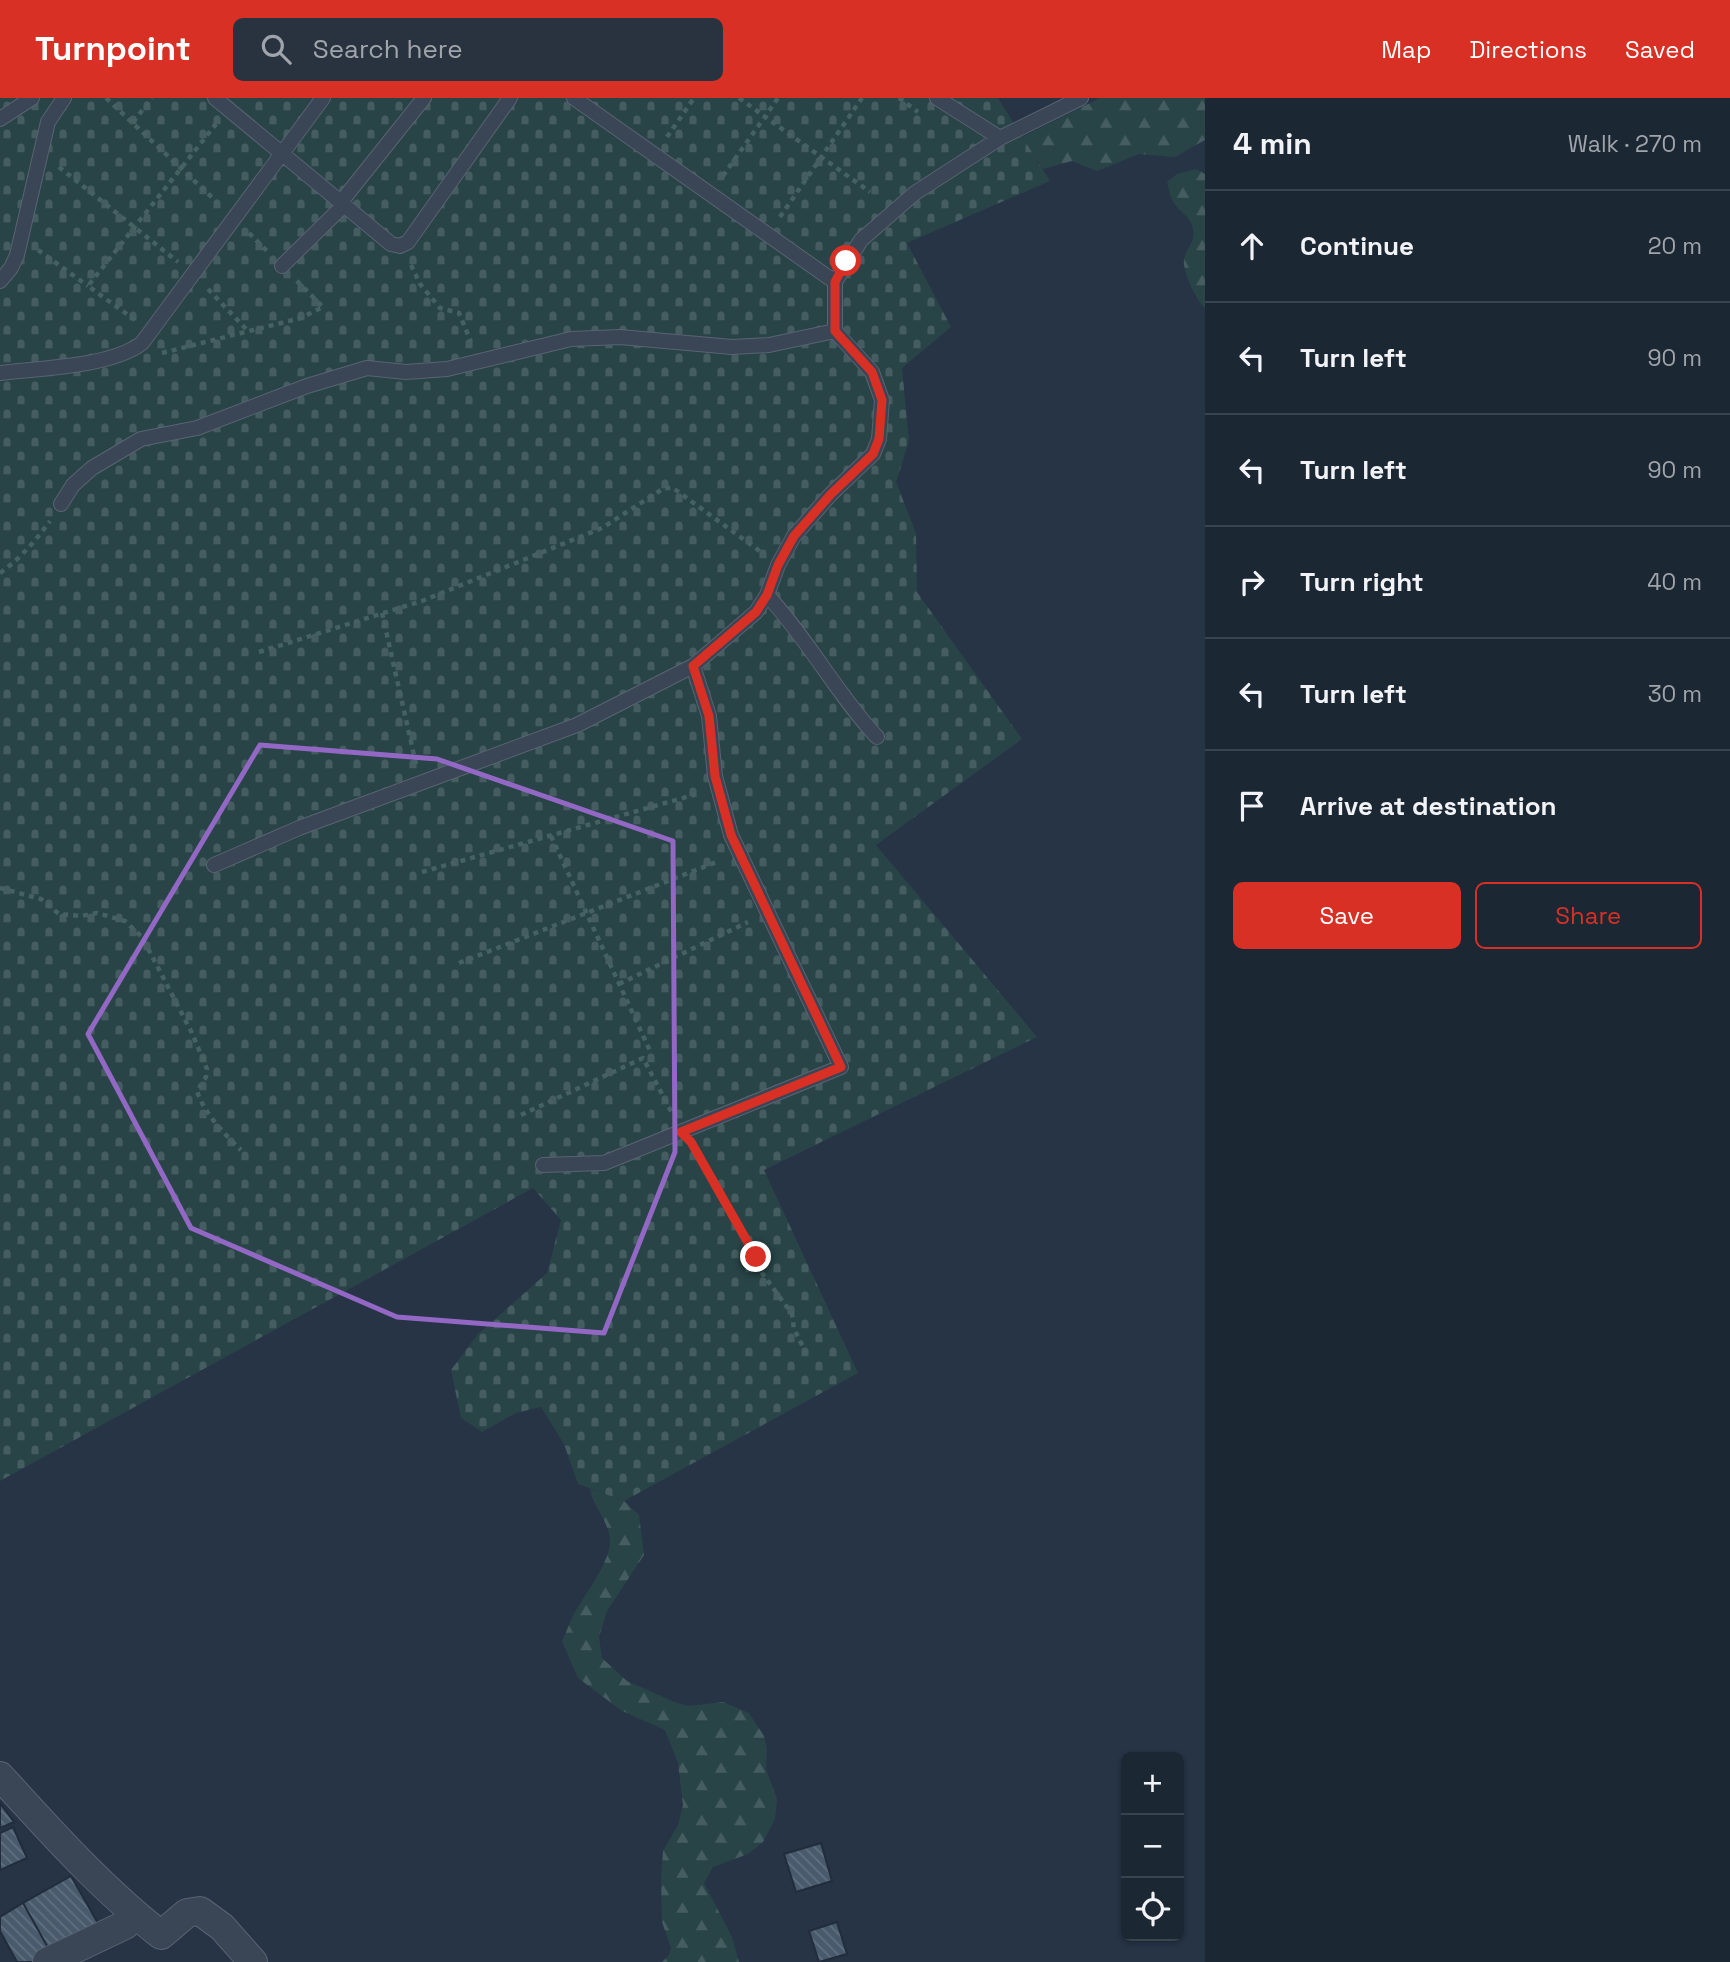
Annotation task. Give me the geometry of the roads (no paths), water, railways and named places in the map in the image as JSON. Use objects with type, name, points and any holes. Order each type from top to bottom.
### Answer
[{"type":"street","points":[[0,1776],[51,1831],[143,1921],[161,1935],[187,1913],[200,1911],[222,1927],[253,1962]]},
{"type":"street","points":[[47,1962],[125,1925]]},
{"type":"lane","points":[[0,119],[35,98],[60,104],[48,122],[12,268],[0,281]]},
{"type":"lane","points":[[215,98],[391,243],[400,246],[408,242],[510,98]]},
{"type":"lane","points":[[0,373],[100,360],[130,352],[142,343],[323,98]]},
{"type":"lane","points":[[282,266],[343,203],[424,98]]},
{"type":"lane","points":[[574,98],[835,282]]},
{"type":"lane","points":[[937,98],[1000,138]]},
{"type":"lane","points":[[214,865],[299,828],[577,725],[693,666],[756,612],[767,595],[778,565],[794,536],[831,494],[873,454],[879,439],[882,400],[872,372],[835,331],[835,282],[861,240],[915,192],[1000,138],[1081,98]]},
{"type":"lane","points":[[61,504],[73,485],[92,468],[141,439],[197,428],[319,382],[367,368],[406,372],[447,369],[571,339],[620,337],[732,347],[769,345],[835,331]]},
{"type":"lane","points":[[767,595],[786,616],[843,696],[877,737]]},
{"type":"lane","points":[[543,1165],[604,1163],[841,1067],[731,835],[718,789],[709,716],[693,666]]}]
